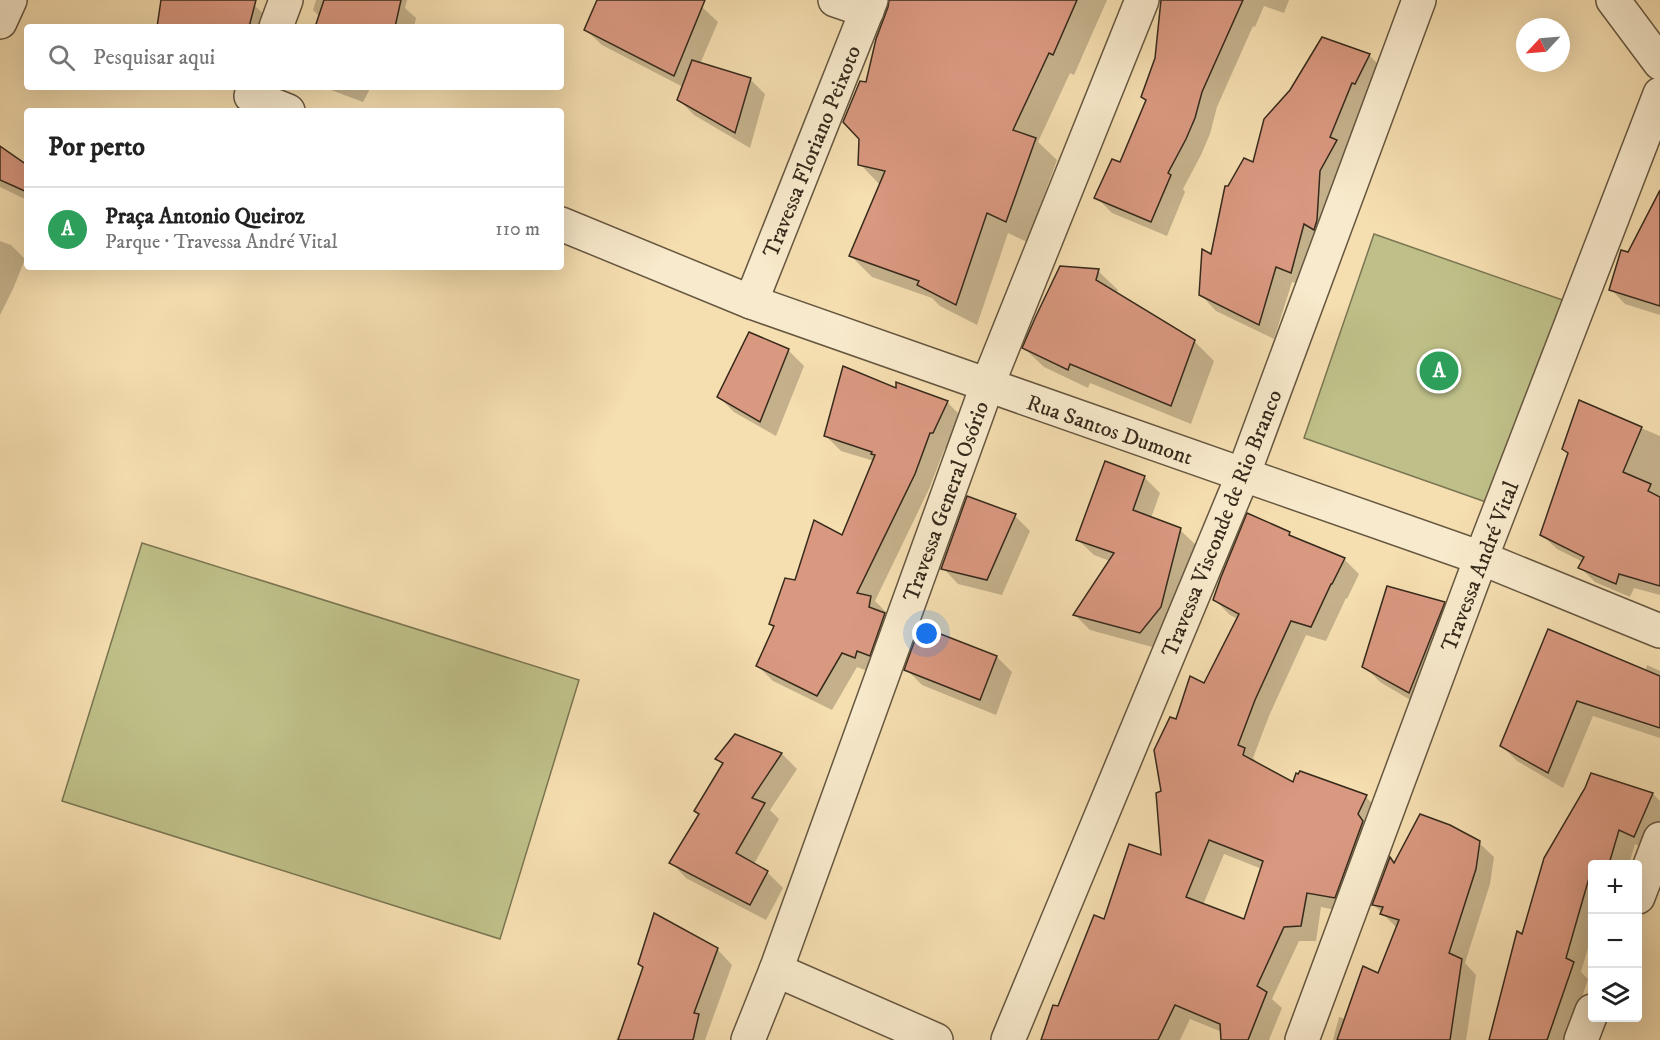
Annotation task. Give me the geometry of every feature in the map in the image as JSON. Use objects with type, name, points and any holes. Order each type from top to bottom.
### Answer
[{"type":"street","points":[[0,22],[10,0]]},
{"type":"street","points":[[277,24],[286,0]]},
{"type":"street","points":[[835,0],[869,6]]},
{"type":"street","name":"Travessa General Osório","points":[[748,1040],[776,970],[987,386],[1142,0]]},
{"type":"street","name":"Travessa Visconde de Rio Branco","points":[[1008,1040],[1243,474],[1419,0]]},
{"type":"street","points":[[1613,0],[1660,63]]},
{"type":"street","name":"Travessa Floriano Peixoto","points":[[751,302],[869,6]]},
{"type":"street","points":[[253,91],[283,108]]},
{"type":"street","name":"Travessa André Vital","points":[[1302,1040],[1481,558],[1660,94]]},
{"type":"street","name":"Rua Santos Dumont","points":[[564,225],[751,302],[1481,558],[1660,632]]},
{"type":"street","points":[[1642,886],[1660,839]]},
{"type":"street","points":[[776,970],[936,1040]]},
{"type":"street","points":[[1581,1040],[1588,1022]]},
{"type":"green space","points":[[1374,234],[1574,304],[1503,508],[1304,438]]},
{"type":"green space","points":[[142,543],[579,680],[500,939],[62,801]]},
{"type":"building","points":[[161,0],[256,0],[250,24],[157,24]]},
{"type":"building","points":[[324,0],[401,0],[396,24],[316,24]]},
{"type":"building","points":[[597,0],[705,0],[674,76],[584,30]]},
{"type":"building","points":[[889,0],[1077,0],[1053,55],[1049,53],[1013,130],[1036,138],[1006,222],[987,213],[956,305],[917,285],[919,281],[849,256],[885,171],[858,165],[859,139],[843,122],[860,81],[866,82],[876,39]]},
{"type":"building","points":[[1161,0],[1243,0],[1202,92],[1186,139],[1168,173],[1171,175],[1151,222],[1094,198],[1112,159],[1120,162],[1146,100],[1141,97],[1155,58]]},
{"type":"building","points":[[1322,37],[1370,54],[1355,84],[1352,83],[1330,137],[1337,140],[1320,171],[1317,220],[1314,230],[1304,224],[1291,273],[1276,267],[1259,325],[1199,295],[1202,249],[1211,254],[1225,186],[1228,186],[1244,158],[1253,162],[1264,119],[1290,90]]},
{"type":"building","points":[[692,60],[751,78],[735,133],[677,100]]},
{"type":"building","points":[[0,146],[24,163],[24,191],[0,180]]},
{"type":"building","points":[[1660,190],[1660,306],[1609,290],[1621,250],[1628,252]]},
{"type":"building","points":[[1060,266],[1099,269],[1096,280],[1195,340],[1171,406],[1070,364],[1068,370],[1022,348]]},
{"type":"building","points":[[749,332],[789,349],[760,422],[717,397]]},
{"type":"building","points":[[843,366],[896,388],[896,382],[948,401],[933,433],[930,433],[915,474],[857,593],[871,596],[869,607],[885,613],[870,656],[857,651],[855,658],[842,653],[817,696],[756,666],[774,626],[769,624],[785,578],[795,580],[814,520],[842,535],[875,455],[824,436]]},
{"type":"building","points":[[1579,400],[1642,427],[1623,472],[1651,484],[1648,491],[1660,497],[1660,586],[1619,574],[1616,584],[1578,568],[1584,557],[1540,535],[1568,453],[1562,449]]},
{"type":"building","points":[[1105,461],[1145,476],[1133,510],[1181,528],[1161,607],[1140,633],[1073,615],[1114,553],[1076,540]]},
{"type":"building","points":[[967,496],[1016,514],[987,580],[941,569]]},
{"type":"building","points":[[1247,513],[1290,532],[1289,535],[1345,558],[1311,627],[1291,621],[1255,700],[1238,745],[1245,748],[1243,755],[1293,782],[1296,773],[1300,771],[1367,795],[1358,814],[1363,821],[1335,898],[1307,893],[1301,926],[1284,927],[1257,986],[1267,992],[1248,1040],[1221,1040],[1220,1024],[1175,1005],[1158,1040],[1041,1040],[1053,1005],[1058,1006],[1094,915],[1104,919],[1129,844],[1161,855],[1156,793],[1161,791],[1154,750],[1170,717],[1176,719],[1190,676],[1204,683],[1239,614],[1213,600]],"holes":[[[1209,840],[1263,861],[1244,919],[1186,897]]]},
{"type":"building","points":[[1387,586],[1445,602],[1409,693],[1362,667]]},
{"type":"building","points":[[920,626],[997,656],[980,700],[904,670]]},
{"type":"building","points":[[1548,629],[1660,676],[1660,728],[1577,701],[1548,773],[1500,746]]},
{"type":"building","points":[[735,734],[782,753],[752,798],[765,803],[736,853],[768,871],[750,905],[669,863],[699,814],[694,811],[723,763],[715,759]]},
{"type":"building","points":[[1591,773],[1653,793],[1634,837],[1619,830],[1610,860],[1588,860],[1588,881],[1566,958],[1574,962],[1547,1040],[1489,1040],[1517,931],[1522,934],[1544,858],[1585,788]]},
{"type":"building","points":[[1420,814],[1450,825],[1480,841],[1476,869],[1449,953],[1462,959],[1450,1040],[1337,1040],[1363,966],[1378,973],[1399,920],[1380,914],[1383,907],[1372,905],[1390,857],[1394,863]]},
{"type":"building","points":[[654,913],[718,948],[694,1013],[699,1014],[693,1040],[618,1040],[643,967],[638,964]]},
{"type":"place","name":"Praça Antonio Queiroz","points":[[1439,371]]}]
